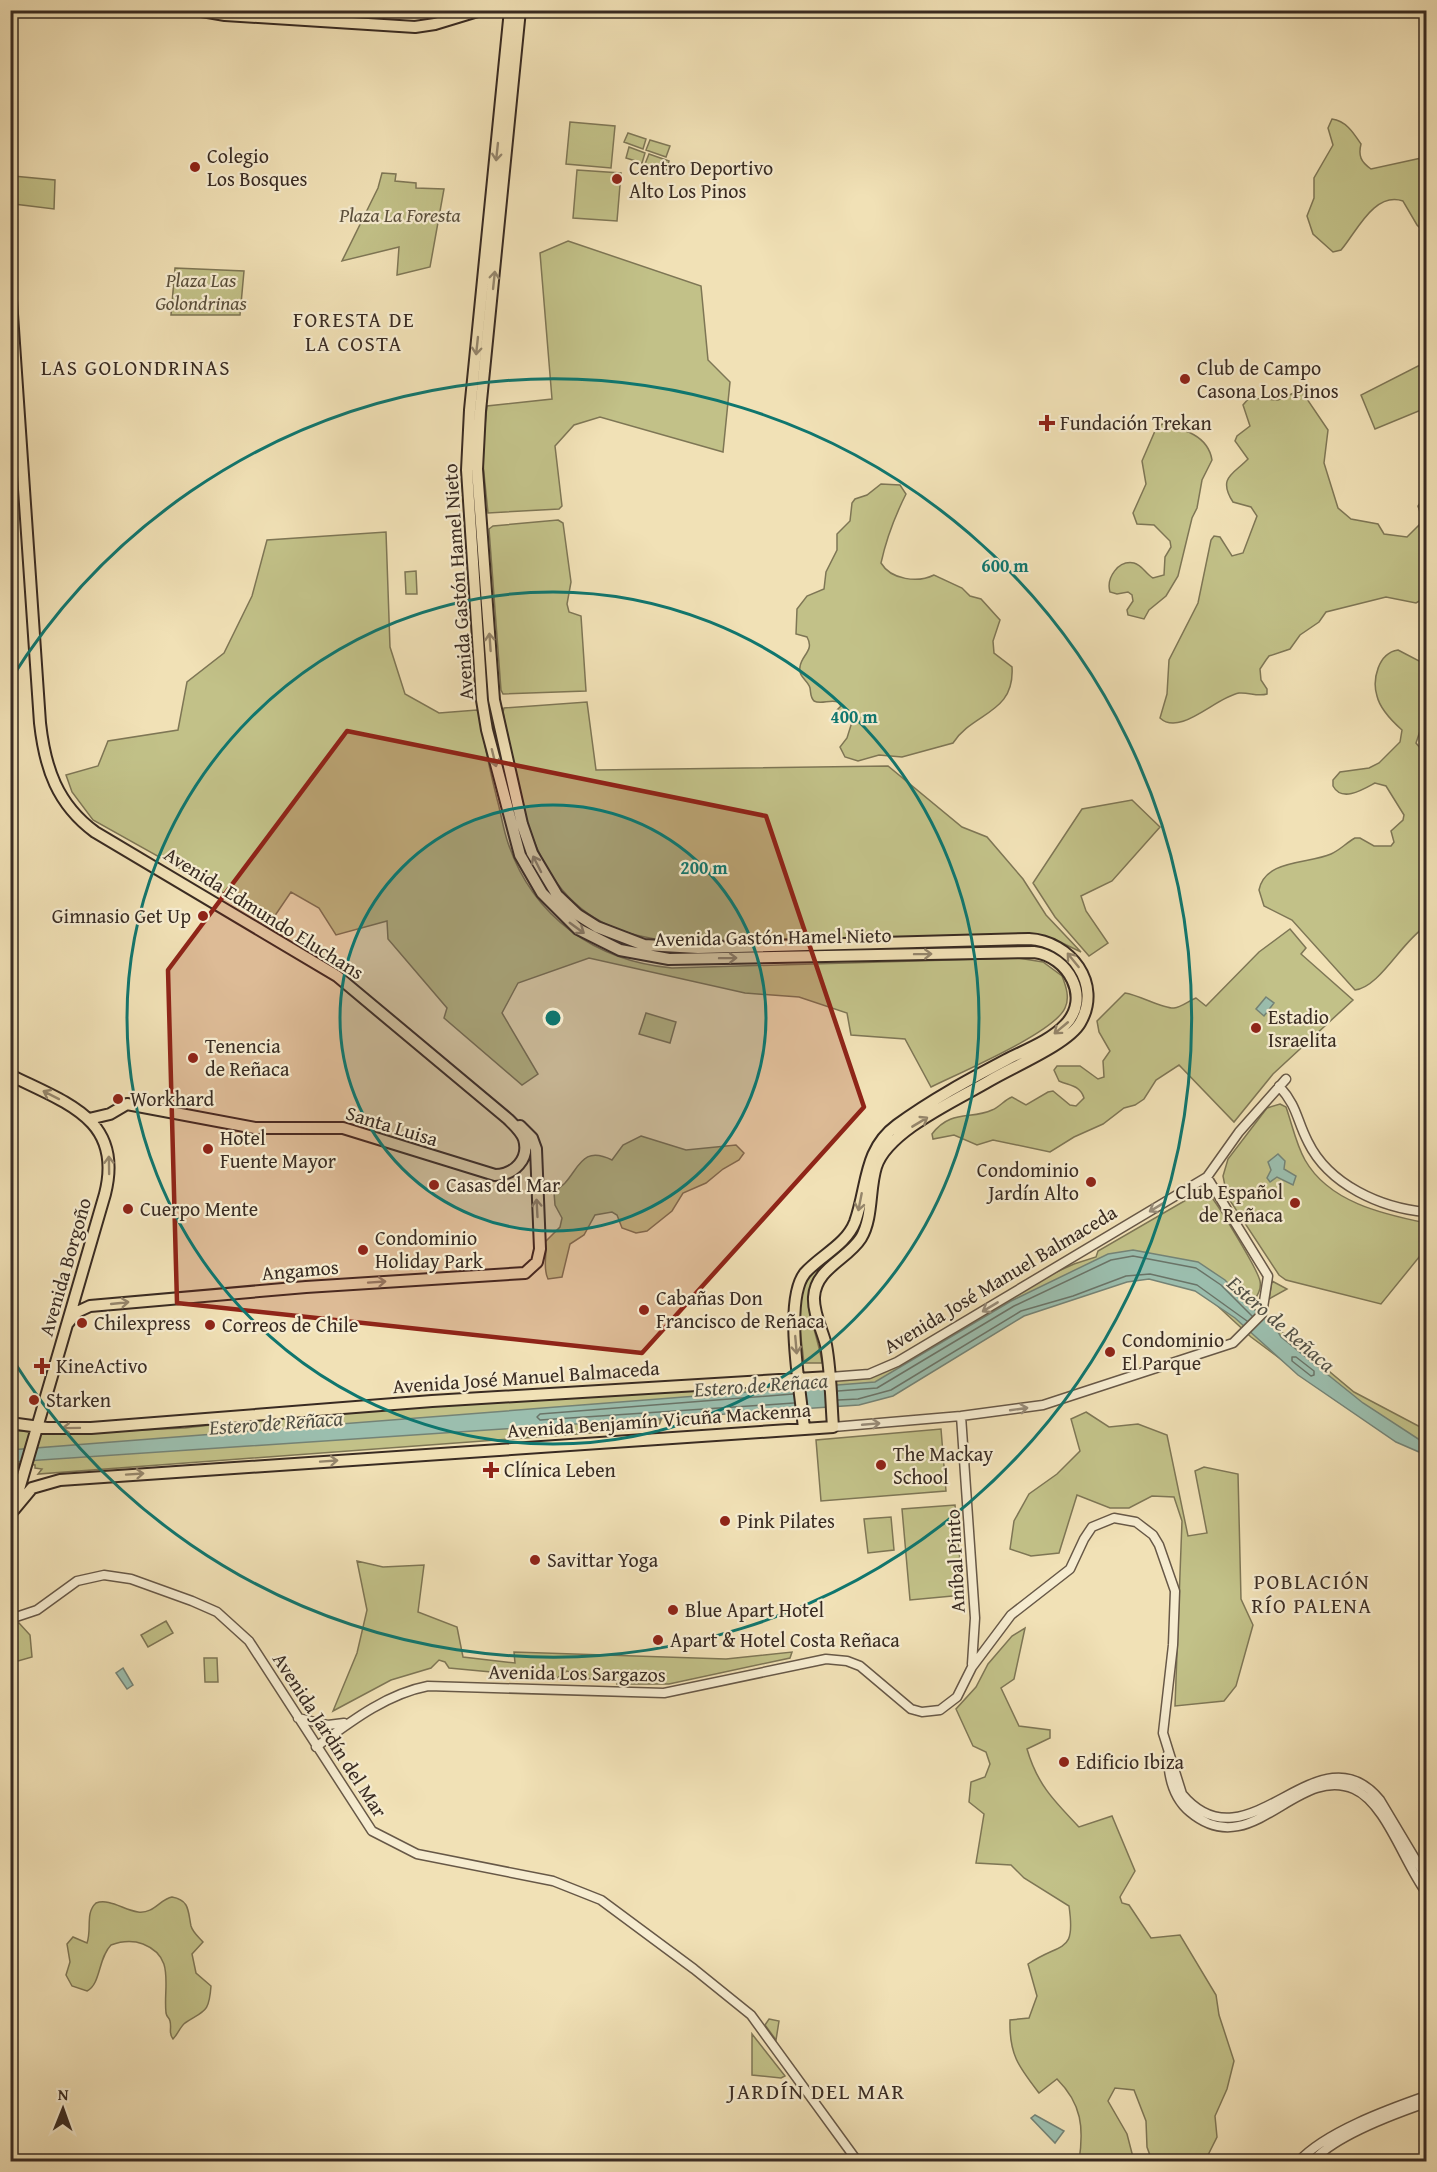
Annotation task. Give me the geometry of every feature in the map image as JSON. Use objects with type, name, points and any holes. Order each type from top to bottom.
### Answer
[{"type":"main road","points":[[196,10],[225,15],[415,27],[435,24],[481,10]]},
{"type":"main road","name":"Avenida Gastón Hamel Nieto","points":[[510,10],[470,410],[467,470],[482,700],[511,827],[530,876],[555,909],[578,929],[609,946],[640,956],[669,959],[1034,952],[1059,961],[1068,971],[1075,985],[1074,1011],[1061,1029],[961,1085],[898,1124],[885,1136],[870,1158],[856,1218],[845,1238],[802,1277],[794,1298],[804,1429]]},
{"type":"main road","name":"Avenida Gastón Hamel Nieto","points":[[520,10],[480,411],[477,469],[494,700],[522,824],[540,870],[557,895],[578,915],[607,932],[645,945],[691,948],[1035,940],[1057,946],[1067,952],[1078,966],[1085,981],[1085,1011],[1080,1023],[1066,1038],[1007,1070],[900,1134],[886,1147],[875,1171],[865,1227],[858,1242],[821,1276],[814,1297],[814,1308],[826,1346],[833,1427]]},
{"type":"main road","name":"Avenida Edmundo Eluchans","points":[[10,285],[40,701],[45,757],[54,786],[78,818],[106,837],[338,976],[508,1119],[529,1134],[536,1155]]},
{"type":"main road","name":"Avenida Borgoño","points":[[10,1075],[67,1103],[89,1119],[105,1142],[110,1162],[109,1175],[68,1323],[24,1478],[11,1513]]},
{"type":"main road","name":"Santa Luisa","points":[[89,1119],[110,1114],[127,1104],[255,1128],[343,1128],[495,1175],[513,1171],[522,1160],[536,1155]]},
{"type":"main road","points":[[508,1119],[524,1138],[525,1147],[522,1160]]},
{"type":"main road","name":"Angamos","points":[[68,1323],[77,1312],[90,1306],[306,1287],[520,1275],[537,1262],[540,1249],[536,1155]]},
{"type":"main road","name":"Avenida José Manuel Balmaceda","points":[[10,1423],[38,1427],[91,1428],[444,1400],[830,1380]]},
{"type":"main road","name":"Avenida Benjamín Vicuña Mackenna","points":[[11,1513],[32,1488],[60,1480],[833,1427]]},
{"type":"street","points":[[1207,1177],[1225,1150],[1286,1079],[1308,1143],[1332,1174],[1365,1195],[1398,1207],[1426,1212]]},
{"type":"street","points":[[1278,1086],[1294,1102]]},
{"type":"street","points":[[1270,1095],[1280,1095],[1294,1102]]},
{"type":"street","name":"Avenida Benjamín Vicuña Mackenna","points":[[833,1427],[962,1416],[1053,1402],[1233,1342],[1244,1334],[1262,1314],[1268,1276],[1207,1177]]},
{"type":"street","name":"Avenida José Manuel Balmaceda","points":[[830,1380],[869,1374],[897,1362],[1207,1177]]},
{"type":"street","name":"Aníbal Pinto","points":[[962,1416],[975,1618],[972,1667]]},
{"type":"street","name":"Avenida Los Sargazos","points":[[316,1747],[351,1721],[398,1695],[428,1686],[664,1693],[833,1659],[860,1666],[906,1706],[928,1713],[939,1710],[954,1701],[972,1667],[1011,1615],[1070,1569],[1092,1527],[1114,1518],[1136,1522],[1153,1535],[1159,1545],[1175,1591],[1173,1645],[1163,1724],[1182,1794],[1199,1809],[1220,1817],[1240,1817],[1256,1812],[1303,1786],[1321,1779],[1337,1778],[1358,1782],[1380,1800],[1426,1876]]},
{"type":"street","name":"Avenida Jardín del Mar","points":[[10,1619],[37,1610],[72,1584],[90,1576],[110,1575],[142,1583],[201,1604],[236,1627],[249,1641],[372,1831],[389,1842],[428,1857],[553,1881],[601,1900],[694,1969],[759,2024],[858,2162]]},
{"type":"street","name":"Avenida Los Sargazos","points":[[298,1718],[328,1725],[351,1721]]},
{"type":"street","name":"Avenida Los Sargazos","points":[[1169,1751],[1172,1785],[1178,1798],[1198,1818],[1219,1826],[1250,1823],[1318,1786],[1341,1785],[1359,1792],[1374,1804],[1426,1892]]},
{"type":"street","points":[[1298,2162],[1329,2139],[1426,2096]]},
{"type":"street","points":[[1312,2162],[1328,2148],[1392,2112],[1426,2103]]},
{"type":"highlighted area","points":[[347,731],[766,816],[864,1107],[642,1353],[177,1303],[168,970]]},
{"type":"green space","points":[[245,11],[319,11],[319,16]]},
{"type":"green space","points":[[1332,119],[1341,122],[1352,131],[1361,144],[1361,158],[1371,169],[1426,157],[1426,234],[1417,225],[1403,201],[1393,200],[1383,202],[1367,215],[1341,250],[1333,252],[1313,234],[1307,216],[1314,198],[1314,178],[1333,145],[1328,128]]},
{"type":"green space","points":[[570,122],[615,126],[611,168],[566,164]]},
{"type":"green space","points":[[628,133],[646,139],[643,149],[624,142]]},
{"type":"green space","points":[[650,140],[670,146],[666,157],[646,150]]},
{"type":"green space","points":[[629,147],[645,153],[642,163],[626,158]]},
{"type":"green space","points":[[649,154],[669,161],[666,171],[645,164]]},
{"type":"green space","points":[[577,170],[621,173],[617,221],[573,218]]},
{"type":"green space","name":"Plaza La Foresta","points":[[382,173],[396,174],[395,181],[416,183],[416,188],[444,189],[430,267],[397,275],[399,247],[342,261],[378,188]]},
{"type":"green space","points":[[13,176],[55,180],[54,209],[14,204]]},
{"type":"green space","points":[[568,241],[701,286],[708,360],[730,382],[723,452],[600,417],[574,425],[555,446],[562,506],[559,509],[488,513],[482,454],[487,406],[552,399],[540,253]]},
{"type":"green space","name":"Plaza Las Golondrinas","points":[[175,268],[244,271],[240,315],[171,315]]},
{"type":"green space","points":[[1422,364],[1426,371],[1426,408],[1375,429],[1361,395]]},
{"type":"green space","points":[[1298,391],[1303,393],[1328,430],[1324,463],[1338,508],[1351,519],[1378,524],[1384,534],[1407,537],[1423,521],[1418,506],[1426,494],[1426,581],[1421,600],[1416,603],[1386,597],[1326,612],[1319,622],[1300,635],[1290,649],[1269,656],[1266,660],[1260,669],[1261,680],[1267,689],[1267,694],[1239,693],[1188,719],[1178,723],[1168,723],[1160,718],[1167,694],[1169,660],[1198,603],[1211,540],[1214,536],[1220,537],[1232,556],[1243,553],[1257,516],[1251,507],[1233,502],[1227,487],[1229,477],[1248,459],[1235,441],[1237,436],[1250,426],[1243,405],[1249,398],[1278,400]]},
{"type":"green space","points":[[1162,424],[1186,431],[1200,439],[1210,451],[1212,460],[1202,480],[1197,508],[1192,518],[1178,576],[1166,596],[1149,610],[1144,619],[1128,615],[1127,610],[1133,601],[1132,595],[1128,592],[1117,594],[1110,592],[1109,587],[1114,571],[1123,564],[1137,564],[1153,578],[1164,575],[1165,557],[1171,547],[1170,541],[1154,525],[1137,524],[1133,513],[1146,484],[1142,461],[1155,431]]},
{"type":"green space","points":[[881,484],[900,485],[906,494],[891,528],[881,563],[891,573],[905,578],[920,579],[934,575],[962,588],[970,596],[981,599],[1000,620],[993,641],[994,653],[1012,667],[1011,682],[1000,704],[961,733],[953,743],[902,757],[879,755],[858,761],[845,757],[840,747],[847,738],[852,722],[838,715],[837,710],[841,706],[838,702],[814,701],[809,685],[800,673],[801,663],[809,649],[809,642],[807,637],[796,634],[797,609],[807,596],[824,589],[826,572],[837,550],[837,534],[850,521],[852,503]]},
{"type":"green space","points":[[558,520],[563,523],[571,582],[567,604],[569,612],[581,616],[586,691],[503,694],[489,529],[493,526]]},
{"type":"green space","points":[[386,532],[390,647],[405,694],[439,713],[477,710],[480,714],[487,756],[508,843],[533,893],[570,931],[617,956],[644,964],[672,968],[1018,958],[1043,962],[1062,976],[1067,996],[1065,1008],[1057,1018],[1025,1040],[931,1087],[905,1039],[851,1035],[847,1013],[799,997],[745,993],[589,958],[518,983],[502,1013],[538,1074],[522,1085],[444,1018],[447,1008],[388,939],[387,921],[336,935],[319,908],[291,892],[272,920],[93,820],[72,792],[66,775],[98,766],[108,741],[178,730],[187,682],[224,653],[252,596],[267,540]]},
{"type":"green space","points":[[416,571],[417,594],[406,594],[405,572]]},
{"type":"green space","points":[[1398,650],[1419,661],[1426,659],[1426,725],[1420,731],[1416,743],[1426,755],[1426,926],[1408,942],[1382,973],[1364,987],[1355,990],[1292,920],[1264,906],[1259,890],[1263,880],[1279,868],[1331,854],[1355,838],[1360,838],[1374,846],[1391,846],[1394,842],[1391,831],[1403,820],[1404,815],[1386,786],[1375,783],[1353,793],[1342,794],[1333,786],[1333,780],[1340,772],[1369,768],[1379,763],[1400,742],[1402,730],[1381,706],[1375,682],[1381,662],[1391,652]]},
{"type":"green space","points":[[587,702],[596,770],[888,766],[962,827],[987,837],[1023,879],[1046,915],[1081,952],[1054,939],[1016,935],[674,941],[628,933],[593,917],[565,893],[545,864],[530,831],[519,793],[503,712],[504,708]]},
{"type":"green space","points":[[489,713],[492,713],[499,755]]},
{"type":"green space","points":[[499,755],[517,828],[508,795]]},
{"type":"green space","points":[[1132,800],[1160,827],[1112,881],[1081,896],[1086,911],[1108,943],[1089,956],[1055,917],[1033,883],[1082,809]]},
{"type":"green space","points":[[517,828],[534,867],[554,898],[581,922],[616,941],[661,952],[937,947],[937,950],[680,955],[630,949],[580,926],[551,898],[525,859]]},
{"type":"green space","points":[[1290,929],[1306,948],[1301,954],[1353,1000],[1273,1074],[1234,1122],[1179,1065],[1156,1080],[1144,1099],[1124,1108],[1103,1124],[1074,1137],[1050,1152],[993,1140],[977,1145],[954,1135],[933,1139],[932,1134],[946,1121],[984,1113],[1012,1097],[1026,1105],[1053,1091],[1070,1105],[1076,1106],[1084,1098],[1082,1094],[1074,1086],[1059,1081],[1054,1070],[1057,1066],[1080,1066],[1098,1079],[1104,1077],[1103,1061],[1110,1051],[1099,1032],[1097,1021],[1125,993],[1170,1008],[1196,998],[1206,1006],[1259,952]]},
{"type":"green space","points":[[646,1013],[676,1022],[670,1043],[639,1034]]},
{"type":"green space","points":[[1059,1035],[898,1133],[885,1147],[877,1160],[867,1210],[857,1236],[820,1272],[812,1287],[811,1315],[822,1363],[804,1363],[798,1312],[803,1287],[815,1269],[854,1236],[862,1214],[869,1172],[881,1146],[895,1132],[990,1072]]},
{"type":"green space","name":"Club Español de Reñaca","points":[[1280,1104],[1286,1107],[1305,1160],[1328,1186],[1358,1204],[1426,1223],[1424,1251],[1381,1304],[1286,1280],[1279,1275],[1227,1196],[1223,1176],[1228,1159],[1267,1108]]},
{"type":"green space","points":[[641,1136],[686,1150],[736,1145],[744,1153],[739,1160],[706,1183],[683,1193],[672,1211],[647,1231],[636,1233],[622,1228],[617,1215],[612,1212],[595,1215],[584,1235],[570,1244],[562,1277],[548,1279],[545,1270],[545,1242],[560,1227],[562,1218],[555,1205],[554,1192],[565,1183],[583,1160],[595,1155],[612,1160],[623,1145]]},
{"type":"green space","points":[[1205,1189],[1235,1234],[1260,1281],[1258,1294],[1251,1306],[1354,1392],[1426,1430],[1426,1453],[1337,1401],[1251,1337],[1195,1285],[1146,1274],[1023,1311],[903,1387],[650,1420],[661,1420],[658,1428],[38,1474],[42,1469],[35,1468],[35,1465],[19,1463],[16,1474],[11,1472],[11,1430],[53,1434],[185,1428],[332,1411],[878,1372],[1030,1284],[1074,1264],[1096,1257],[1098,1251]]},
{"type":"green space","points":[[1272,1281],[1287,1289],[1269,1299]]},
{"type":"green space","points":[[1086,1412],[1109,1427],[1138,1424],[1167,1435],[1188,1536],[1207,1533],[1195,1471],[1204,1467],[1238,1474],[1241,1599],[1253,1625],[1236,1686],[1224,1701],[1175,1706],[1182,1521],[1174,1497],[1152,1496],[1129,1508],[1110,1508],[1077,1495],[1059,1553],[1031,1556],[1010,1549],[1014,1521],[1029,1494],[1057,1474],[1080,1451],[1071,1419]]},
{"type":"green space","name":"The Mackay School","points":[[941,1429],[946,1491],[821,1501],[816,1440]]},
{"type":"green space","name":"The Mackay School","points":[[955,1505],[963,1595],[910,1600],[902,1509]]},
{"type":"green space","points":[[891,1517],[894,1550],[868,1553],[864,1519]]},
{"type":"green space","points":[[357,1561],[383,1567],[424,1565],[418,1612],[457,1627],[463,1657],[515,1663],[514,1652],[726,1659],[792,1652],[790,1658],[669,1684],[617,1684],[618,1680],[575,1678],[573,1673],[567,1671],[557,1678],[449,1668],[445,1662],[439,1660],[431,1668],[391,1680],[333,1711],[357,1653],[367,1610]]},
{"type":"green space","points":[[166,1621],[173,1633],[148,1647],[141,1635]]},
{"type":"green space","points":[[19,1623],[30,1635],[32,1657],[11,1663],[11,1626]]},
{"type":"green space","points":[[1025,1628],[1014,1679],[1001,1688],[1019,1726],[1050,1730],[1050,1738],[1027,1749],[1041,1782],[1079,1827],[1112,1816],[1135,1871],[1120,1897],[1122,1903],[1129,1905],[1151,1938],[1180,1935],[1216,1995],[1219,2015],[1234,2061],[1227,2089],[1215,2116],[1217,2137],[1205,2161],[1152,2161],[1147,2147],[1146,2121],[1134,2090],[1115,2088],[1108,2101],[1127,2134],[1134,2161],[1079,2161],[1081,2127],[1072,2098],[1057,2079],[1039,2093],[1021,2068],[1013,2052],[1010,2020],[1029,2018],[1037,1996],[1028,1964],[1064,1945],[1068,1940],[1071,1922],[1069,1906],[1024,1878],[1011,1865],[976,1863],[984,1814],[969,1802],[971,1782],[985,1777],[990,1764],[986,1752],[973,1746],[956,1709],[976,1687],[988,1664],[1012,1636]]},
{"type":"green space","points":[[204,1658],[217,1658],[218,1682],[205,1682]]},
{"type":"green space","points":[[172,1897],[185,1904],[192,1928],[203,1942],[192,1954],[196,1973],[211,1986],[205,2010],[185,2023],[173,2039],[166,2013],[164,1964],[160,1956],[143,1944],[123,1942],[111,1945],[95,1983],[87,1991],[72,1986],[66,1975],[70,1962],[67,1944],[73,1937],[87,1943],[90,1916],[96,1903],[106,1902],[133,1911],[144,1912]]},
{"type":"green space","points":[[769,2019],[779,2021],[776,2040],[765,2025]]},
{"type":"green space","points":[[752,2034],[785,2076],[781,2078],[752,2075]]},
{"type":"water","points":[[1266,997],[1274,1003],[1264,1016],[1256,1009]]},
{"type":"water","points":[[1278,1154],[1285,1161],[1284,1169],[1296,1176],[1293,1185],[1277,1177],[1270,1182],[1267,1178],[1271,1170],[1268,1162]]},
{"type":"water","points":[[1133,1250],[1198,1262],[1225,1280],[1250,1307],[1271,1320],[1281,1337],[1363,1403],[1426,1444],[1426,1455],[1396,1442],[1298,1375],[1235,1318],[1195,1291],[1149,1279],[1127,1282],[1024,1316],[893,1396],[859,1405],[11,1462],[10,1450],[875,1382],[1011,1301],[1108,1254]]},
{"type":"water","points":[[123,1668],[133,1685],[127,1689],[116,1673]]},
{"type":"water","points":[[1035,2115],[1064,2131],[1055,2143],[1031,2118]]},
{"type":"place","name":"Colegio Los Bosques","points":[[195,167]]},
{"type":"place","name":"Centro Deportivo Alto Los Pinos","points":[[617,179]]},
{"type":"place","name":"Club de Campo Casona Los Pinos","points":[[1185,379]]},
{"type":"place","name":"Fundación Trekan","points":[[1047,423]]},
{"type":"place","name":"Gimnasio Get Up","points":[[203,916]]},
{"type":"place","name":"Estadio Israelita","points":[[1256,1028]]},
{"type":"place","name":"Tenencia de Reñaca","points":[[193,1058]]},
{"type":"place","name":"Workhard","points":[[118,1099]]},
{"type":"place","name":"Hotel Fuente Mayor","points":[[208,1149]]},
{"type":"place","name":"Condominio Jardín Alto","points":[[1091,1182]]},
{"type":"place","name":"Casas del Mar","points":[[434,1185]]},
{"type":"place","name":"Club Español de Reñaca","points":[[1295,1203]]},
{"type":"place","name":"Cuerpo Mente","points":[[128,1209]]},
{"type":"place","name":"Condominio Holiday Park","points":[[363,1250]]},
{"type":"place","name":"Cabañas Don Francisco de Reñaca","points":[[644,1310]]},
{"type":"place","name":"Chilexpress","points":[[82,1323]]},
{"type":"place","name":"Correos de Chile","points":[[210,1325]]},
{"type":"place","name":"Condominio El Parque","points":[[1110,1352]]},
{"type":"place","name":"KineActivo","points":[[42,1366]]},
{"type":"place","name":"Starken","points":[[34,1400]]},
{"type":"place","name":"The Mackay School","points":[[881,1465]]},
{"type":"place","name":"Clínica Leben","points":[[491,1470]]},
{"type":"place","name":"Pink Pilates","points":[[725,1521]]},
{"type":"place","name":"Savittar Yoga","points":[[535,1560]]},
{"type":"place","name":"Blue Apart Hotel","points":[[673,1610]]},
{"type":"place","name":"Apart & Hotel Costa Reñaca","points":[[658,1640]]},
{"type":"place","name":"Edificio Ibiza","points":[[1064,1762]]},
{"type":"district","name":"FORESTA DE LA COSTA","points":[[354,332]]},
{"type":"district","name":"LAS GOLONDRINAS","points":[[136,368]]},
{"type":"district","name":"POBLACIÓN RÍO PALENA","points":[[1312,1594]]},
{"type":"district","name":"JARDÍN DEL MAR","points":[[817,2091]]},
{"type":"water label","name":"Estero de Reñaca","points":[[1281,1324]]},
{"type":"water label","name":"Estero de Reñaca","points":[[761,1385]]},
{"type":"water label","name":"Estero de Reñaca","points":[[276,1423]]}]
